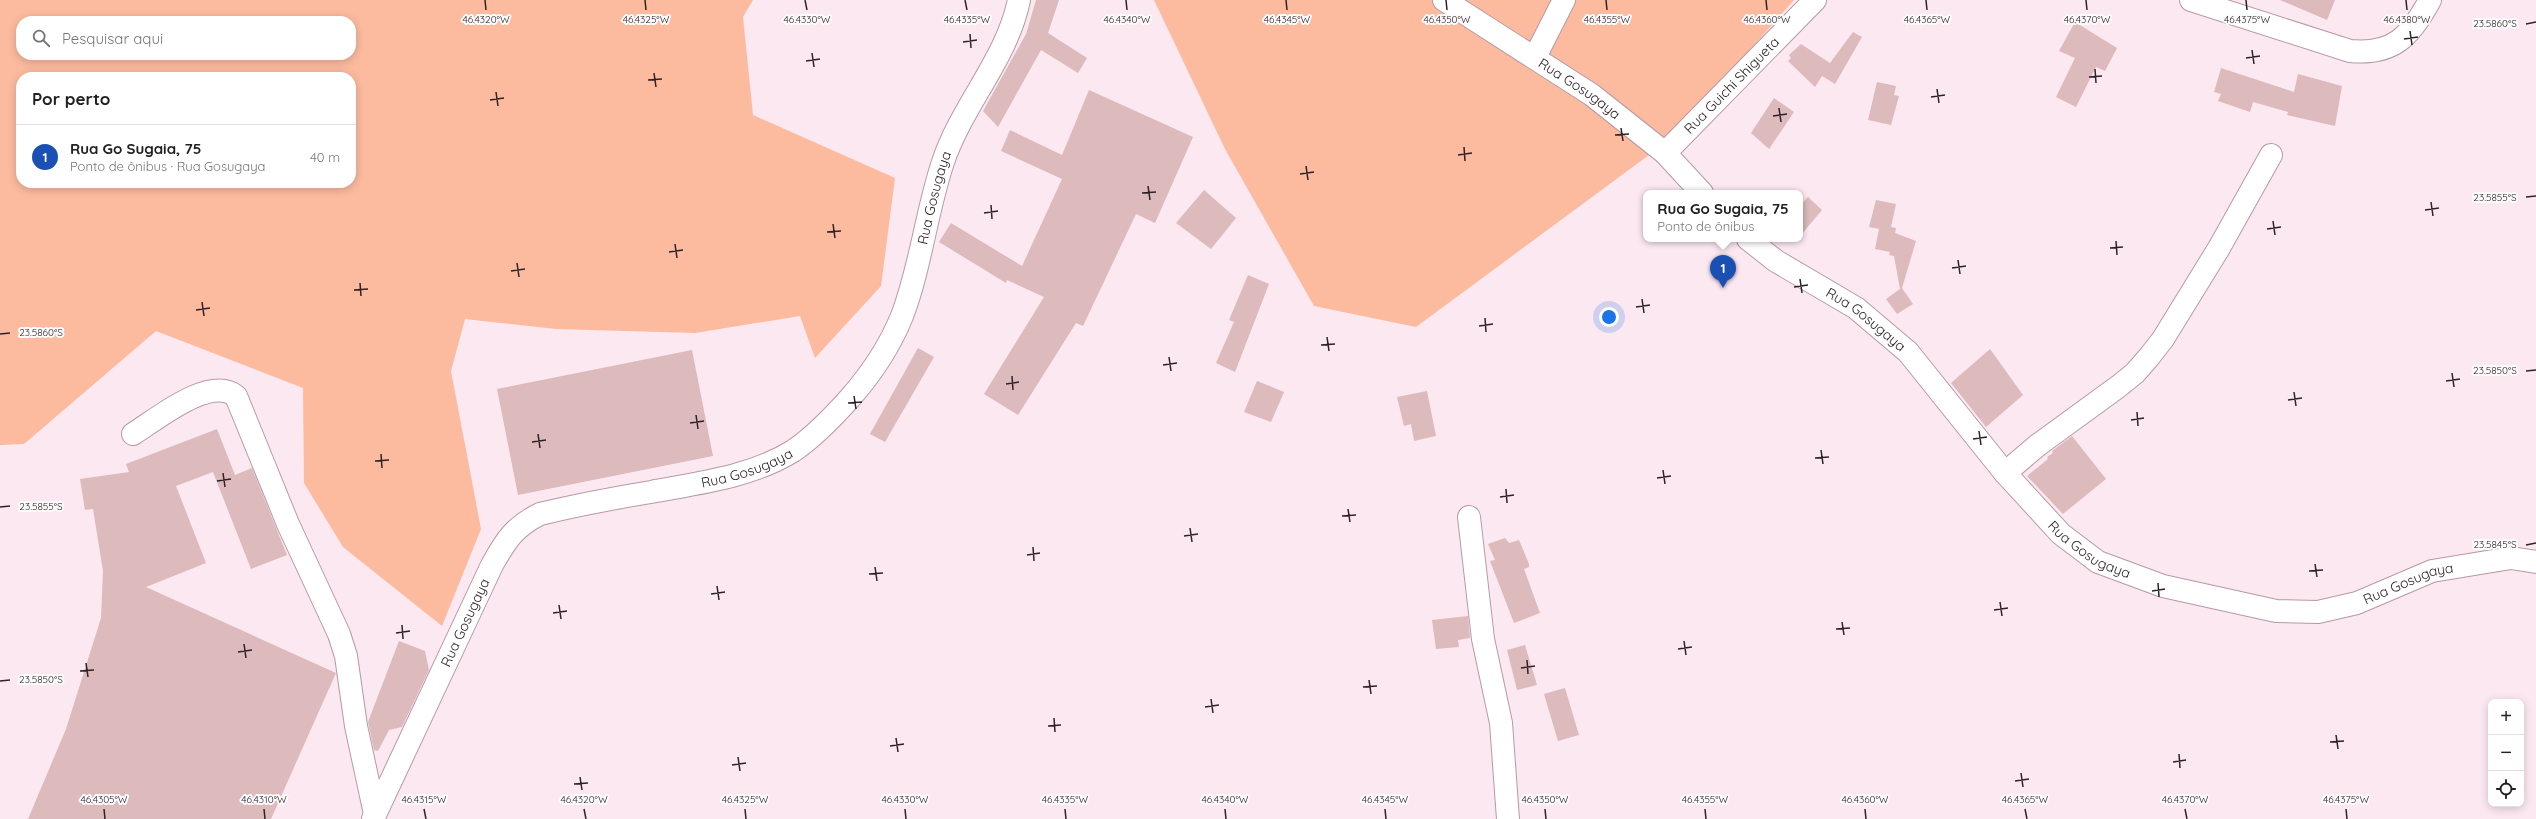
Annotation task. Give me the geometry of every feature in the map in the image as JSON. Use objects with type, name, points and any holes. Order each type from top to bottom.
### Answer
[{"type":"street","name":"Rua Gosugaya","points":[[374,816],[492,565],[510,534],[525,521],[540,514],[690,485],[758,468],[793,451],[832,419],[871,374],[892,340],[916,276],[933,192],[944,158],[965,112],[1006,40],[1019,0]]},
{"type":"street","name":"Rua Gosugaya","points":[[1444,0],[1592,94],[1665,152],[1699,190]]},
{"type":"street","points":[[1535,57],[1564,0]]},
{"type":"street","name":"Rua Guichi Shigueta","points":[[1665,152],[1815,0]]},
{"type":"street","points":[[2191,0],[2350,51],[2380,51],[2394,45],[2408,31],[2430,0]]},
{"type":"street","points":[[2005,473],[2038,445],[2135,373],[2163,339],[2219,248],[2271,155]]},
{"type":"street","name":"Rua Gosugaya","points":[[1752,242],[1776,261],[1856,308],[1908,352],[2005,473],[2061,534],[2098,562],[2163,586],[2276,611],[2318,612],[2357,603],[2432,571],[2511,558],[2536,562]]},
{"type":"street","points":[[133,434],[203,392],[223,389],[236,396],[288,524],[339,634],[346,656],[356,726],[374,816]]},
{"type":"street","points":[[1469,517],[1483,640],[1501,723],[1508,819]]},
{"type":"shaded area","points":[[0,0],[753,0],[743,17],[753,115],[895,178],[881,286],[815,358],[800,316],[695,333],[556,329],[465,319],[451,371],[481,529],[442,626],[343,547],[304,483],[303,388],[156,331],[24,444],[0,445]]},
{"type":"shaded area","points":[[1154,0],[1794,0],[1672,138],[1416,327],[1314,306],[1225,149]]},
{"type":"building","points":[[1036,0],[1059,0],[1048,33],[1087,58],[1078,73],[1041,50],[998,127],[983,111],[1026,34]]},
{"type":"building","points":[[2280,0],[2335,0],[2327,20]]},
{"type":"building","points":[[2075,22],[2117,48],[2105,71],[2096,67],[2076,107],[2056,97],[2075,58],[2059,51]]},
{"type":"building","points":[[1853,32],[1862,37],[1835,84],[1822,76],[1815,87],[1788,61],[1791,58],[1789,55],[1801,44],[1830,63]]},
{"type":"building","points":[[2221,68],[2294,92],[2298,74],[2342,86],[2335,126],[2287,115],[2288,112],[2253,102],[2250,112],[2218,101],[2221,94],[2214,92]]},
{"type":"building","points":[[1877,82],[1896,86],[1894,95],[1899,96],[1891,125],[1868,120]]},
{"type":"building","points":[[1089,90],[1193,137],[1155,223],[1136,214],[1083,326],[1076,323],[1018,415],[984,394],[1044,297],[1007,280],[1006,283],[939,242],[951,223],[1022,266],[1062,179],[1001,151],[1010,130],[1062,155]]},
{"type":"building","points":[[1774,98],[1794,112],[1769,149],[1751,133]]},
{"type":"building","points":[[1204,190],[1236,218],[1211,249],[1176,223]]},
{"type":"building","points":[[1808,197],[1822,210],[1803,232],[1803,203]]},
{"type":"building","points":[[1876,200],[1896,204],[1891,227],[1896,228],[1895,233],[1916,241],[1902,288],[1913,304],[1897,314],[1886,299],[1900,289],[1894,256],[1889,255],[1890,252],[1875,249],[1879,229],[1869,227]]},
{"type":"building","points":[[1248,275],[1269,284],[1235,372],[1216,363],[1234,322],[1229,320]]},
{"type":"building","points":[[918,348],[934,357],[885,442],[870,434]]},
{"type":"building","points":[[1990,349],[2023,395],[1986,427],[1951,383]]},
{"type":"building","points":[[692,350],[713,456],[518,495],[497,389]]},
{"type":"building","points":[[1257,381],[1284,392],[1271,422],[1244,412]]},
{"type":"building","points":[[1427,391],[1436,436],[1414,441],[1411,424],[1404,426],[1397,397]]},
{"type":"building","points":[[217,429],[235,475],[252,468],[287,555],[251,569],[213,472],[176,486],[206,563],[146,587],[336,673],[271,819],[28,819],[66,729],[101,618],[103,571],[93,509],[85,510],[80,479],[129,472],[126,464]]},
{"type":"building","points":[[2072,436],[2106,479],[2063,514],[2027,476],[2048,459],[2047,457],[2053,453],[2052,451]]},
{"type":"building","points":[[1505,538],[1509,543],[1519,540],[1529,564],[1529,567],[1524,569],[1540,613],[1514,623],[1490,561],[1495,560],[1488,544]]},
{"type":"building","points":[[1468,616],[1470,638],[1458,640],[1459,647],[1436,649],[1432,620]]},
{"type":"building","points":[[399,641],[425,651],[429,670],[402,727],[389,730],[378,751],[374,750],[368,722]]},
{"type":"building","points":[[1525,645],[1537,685],[1517,690],[1507,650]]},
{"type":"building","points":[[1565,688],[1579,735],[1558,741],[1544,694]]},
{"type":"place","name":"Rua Go Sugaia, 75","points":[[1723,288]]}]
